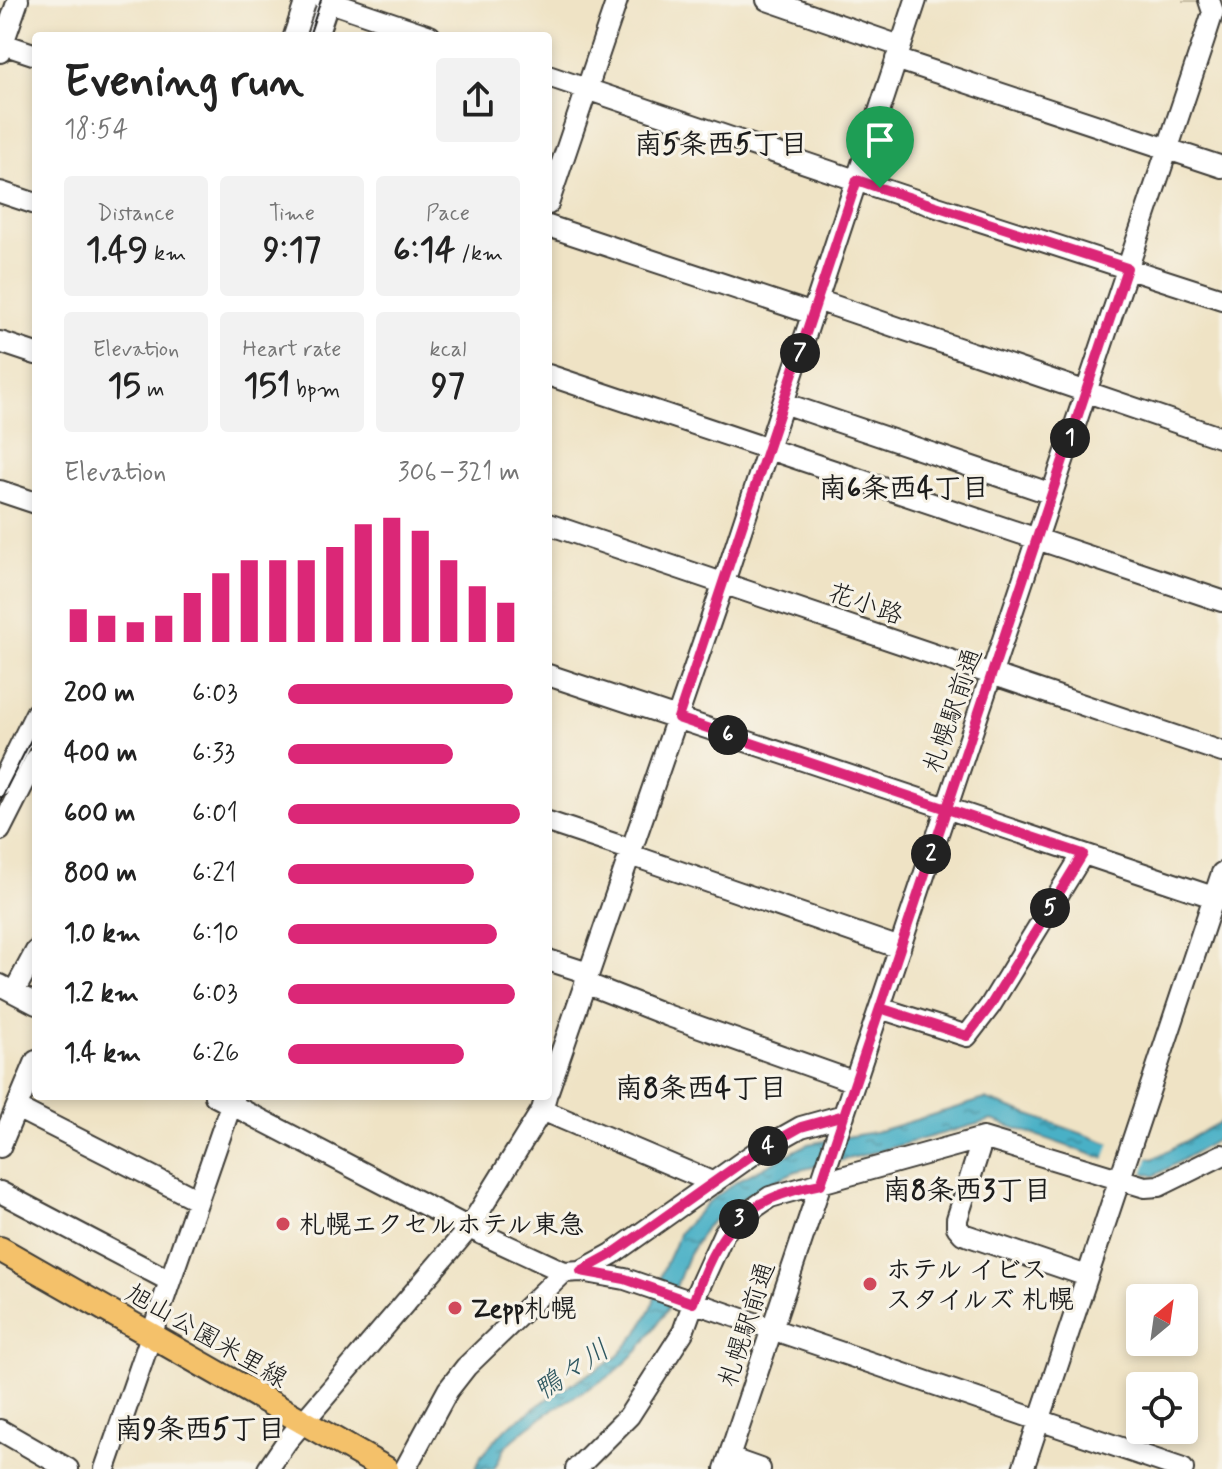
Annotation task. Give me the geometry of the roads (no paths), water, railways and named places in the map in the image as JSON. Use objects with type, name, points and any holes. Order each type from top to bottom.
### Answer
[{"type":"main road","name":"旭山公園米里線","points":[[0,1249],[386,1469]]},
{"type":"street","points":[[18,0],[1,46],[32,54]]},
{"type":"street","points":[[295,32],[306,0]]},
{"type":"street","points":[[552,192],[617,0]]},
{"type":"street","points":[[767,0],[898,52],[1222,167]]},
{"type":"street","points":[[552,1080],[724,582],[916,0]]},
{"type":"street","points":[[318,32],[327,1],[418,32]]},
{"type":"street","name":"札幌駅前通","points":[[727,1464],[1215,6]]},
{"type":"street","points":[[552,77],[1222,299]]},
{"type":"street","points":[[0,192],[32,203]]},
{"type":"street","points":[[552,227],[815,307],[1222,438]]},
{"type":"street","points":[[0,342],[32,353]]},
{"type":"street","points":[[552,376],[1222,601]]},
{"type":"street","points":[[783,403],[1052,494]]},
{"type":"street","points":[[0,491],[32,502]]},
{"type":"street","name":"花小路","points":[[552,525],[1222,752]]},
{"type":"street","points":[[552,676],[1218,899]]},
{"type":"street","points":[[0,786],[32,721]]},
{"type":"street","points":[[0,830],[32,767]]},
{"type":"street","points":[[552,823],[900,948]]},
{"type":"street","points":[[880,1008],[967,1036],[990,1006],[1083,854]]},
{"type":"street","points":[[1023,1469],[1124,1166],[1218,899],[1222,873]]},
{"type":"street","points":[[32,956],[7,989],[32,1002]]},
{"type":"street","points":[[552,962],[669,1016],[855,1082]]},
{"type":"street","points":[[0,1147],[32,1071]]},
{"type":"street","points":[[552,1098],[714,1183]]},
{"type":"street","points":[[105,1469],[198,1200],[227,1100]]},
{"type":"street","points":[[229,1100],[469,1228],[572,1271],[625,1279],[1183,1469]]},
{"type":"street","points":[[268,1469],[303,1423],[469,1228],[544,1100]]},
{"type":"street","points":[[17,1108],[198,1200]]},
{"type":"street","points":[[405,1469],[448,1390],[466,1367],[572,1271],[612,1254],[755,1153],[801,1127],[844,1115]]},
{"type":"street","points":[[983,1138],[957,1227],[963,1234],[1087,1276]]},
{"type":"street","points":[[576,1469],[629,1416],[683,1332],[724,1233],[734,1222],[770,1197],[983,1138],[1124,1166],[1145,1187],[1159,1186],[1222,1155]]},
{"type":"street","points":[[0,1192],[170,1281]]},
{"type":"street","points":[[0,1430],[68,1469]]},
{"type":"street","points":[[727,1464],[760,1469]]},
{"type":"water","points":[[985,1099],[1153,1159],[1222,1121],[1222,1137],[1154,1176],[992,1120],[796,1171],[759,1188],[729,1207],[706,1227],[688,1256],[667,1310],[638,1351],[613,1374],[527,1428],[506,1446],[494,1469],[476,1469],[481,1456],[504,1430],[547,1399],[617,1357],[637,1334],[652,1307],[662,1272],[680,1232],[707,1203],[739,1180],[808,1144],[879,1131]]},
{"type":"tram line","points":[[310,32],[321,0]]},
{"type":"tram line","points":[[0,801],[32,738]]},
{"type":"place","name":"札幌エクセルホテル東急","points":[[283,1224]]},
{"type":"place","name":"ホテル イビス スタイルズ 札幌","points":[[870,1284]]},
{"type":"place","name":"Zepp札幌","points":[[455,1308]]},
{"type":"district","name":"南5条西5丁目","points":[[721,143]]},
{"type":"district","name":"南6条西4丁目","points":[[904,487]]},
{"type":"district","name":"南8条西4丁目","points":[[701,1087]]},
{"type":"district","name":"南8条西3丁目","points":[[967,1189]]},
{"type":"district","name":"南9条西5丁目","points":[[200,1428]]},
{"type":"water label","name":"鴨々川","points":[[571,1369]]}]
